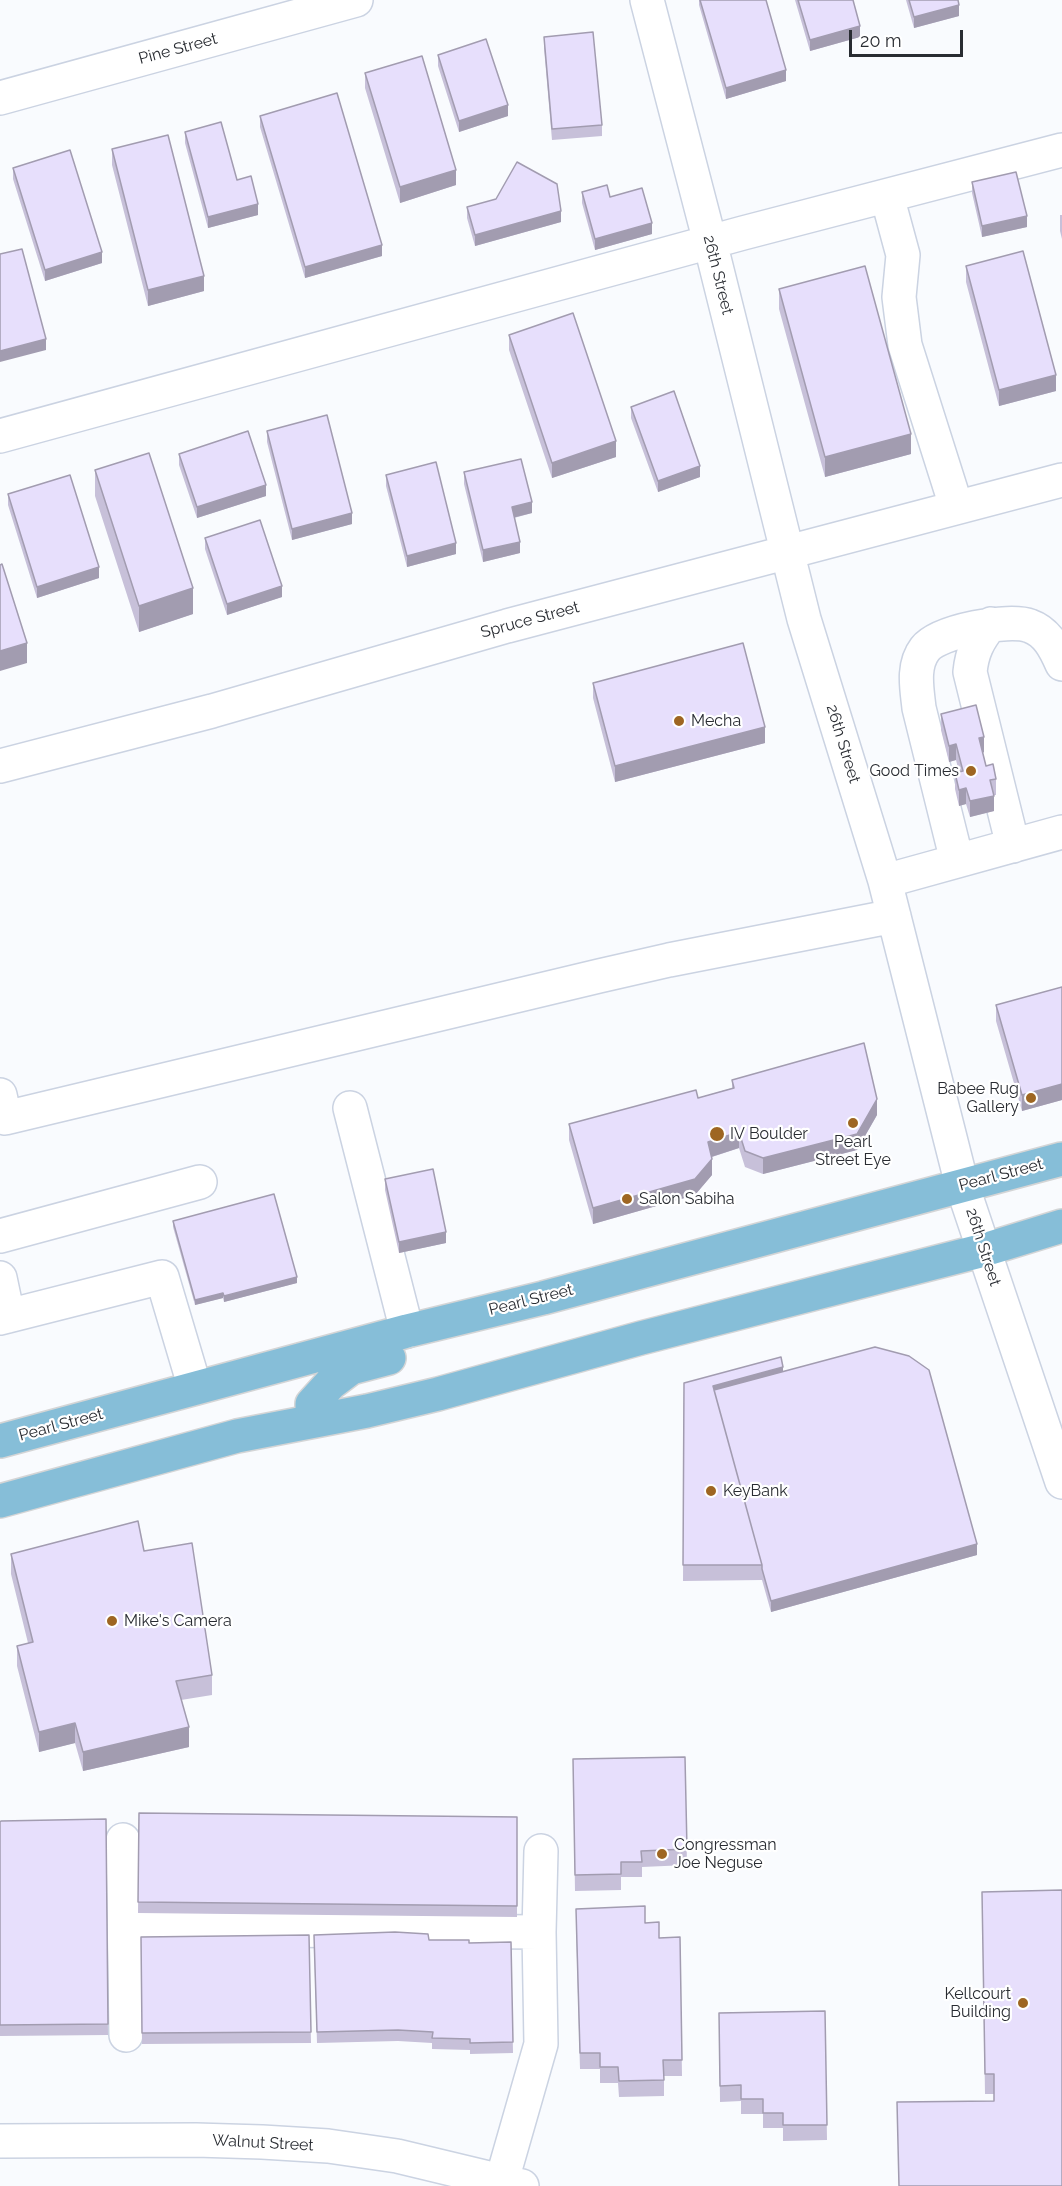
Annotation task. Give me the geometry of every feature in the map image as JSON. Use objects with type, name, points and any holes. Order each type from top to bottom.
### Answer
[{"type":"main road","name":"Pearl Street","points":[[0,1442],[407,1331],[543,1298],[1062,1159]]},
{"type":"main road","points":[[0,1501],[237,1436],[438,1394],[641,1338],[984,1250],[1062,1226]]},
{"type":"main road","points":[[312,1421],[312,1404],[331,1383],[351,1368],[443,1344],[486,1330],[543,1298]]},
{"type":"street","name":"Pine Street","points":[[0,98],[356,0]]},
{"type":"street","name":"26th Street","points":[[647,0],[804,619],[885,881],[962,1185],[1062,1482]]},
{"type":"street","points":[[0,436],[710,242],[1062,150]]},
{"type":"street","points":[[887,196],[903,255],[899,297],[905,345],[956,506]]},
{"type":"street","name":"Spruce Street","points":[[0,766],[212,711],[519,623],[788,553],[956,506],[1062,480]]},
{"type":"street","points":[[957,861],[919,708],[916,684],[917,665],[925,649],[936,641],[991,624],[1014,623],[1030,626],[1044,634],[1053,644],[1062,664]]},
{"type":"street","points":[[991,624],[977,642],[970,672],[1014,846]]},
{"type":"street","points":[[885,881],[1062,832]]},
{"type":"street","points":[[0,1095],[5,1118],[610,973],[894,916]]},
{"type":"street","points":[[350,1108],[407,1331]]},
{"type":"street","points":[[0,1236],[200,1182]]},
{"type":"street","points":[[0,1278],[4,1317],[162,1277],[195,1388]]},
{"type":"street","points":[[123,1840],[126,2035]]},
{"type":"street","points":[[512,2183],[541,2044],[539,1932],[541,1851]]},
{"type":"street","points":[[125,1929],[539,1932]]},
{"type":"street","name":"Walnut Street","points":[[0,2141],[207,2141],[328,2146],[397,2156],[512,2183]]},
{"type":"building","points":[[700,0],[766,0],[786,70],[726,88]]},
{"type":"building","points":[[798,0],[853,0],[860,26],[810,40]]},
{"type":"building","points":[[909,0],[958,0],[959,5],[914,17]]},
{"type":"building","points":[[593,32],[602,125],[552,129],[544,37]]},
{"type":"building","points":[[486,39],[508,105],[459,121],[438,55]]},
{"type":"building","points":[[422,56],[456,170],[400,187],[365,73]]},
{"type":"building","points":[[337,93],[382,245],[305,267],[260,116]]},
{"type":"building","points":[[221,122],[237,180],[251,176],[258,204],[208,217],[185,132]]},
{"type":"building","points":[[168,135],[204,276],[148,290],[112,149]]},
{"type":"building","points":[[70,150],[102,252],[45,270],[13,168]]},
{"type":"building","points":[[517,162],[557,184],[561,211],[475,235],[467,207],[496,199]]},
{"type":"building","points":[[1016,172],[1027,216],[982,226],[972,182]]},
{"type":"building","points":[[607,185],[610,197],[642,188],[652,223],[595,239],[582,192]]},
{"type":"building","points":[[22,249],[46,339],[0,351],[0,254]]},
{"type":"building","points":[[1023,251],[1056,375],[999,390],[966,266]]},
{"type":"building","points":[[865,266],[911,434],[825,457],[779,289]]},
{"type":"building","points":[[573,313],[616,441],[552,463],[509,335]]},
{"type":"building","points":[[674,391],[700,466],[658,481],[631,407]]},
{"type":"building","points":[[327,415],[352,513],[292,529],[267,431]]},
{"type":"building","points":[[248,431],[266,485],[197,507],[179,454]]},
{"type":"building","points":[[149,453],[193,588],[139,606],[95,470]]},
{"type":"building","points":[[521,459],[532,502],[512,507],[520,542],[483,550],[464,472]]},
{"type":"building","points":[[436,462],[456,543],[407,556],[386,475]]},
{"type":"building","points":[[70,475],[99,567],[37,587],[8,494]]},
{"type":"building","points":[[260,520],[282,586],[227,604],[205,538]]},
{"type":"building","points":[[2,564],[27,643],[0,651],[0,565]]},
{"type":"building","name":"Mecha","points":[[743,643],[765,727],[615,766],[593,683]]},
{"type":"building","name":"Good Times","points":[[976,705],[984,737],[979,738],[986,766],[993,764],[996,779],[990,780],[994,796],[970,801],[966,788],[959,790],[955,773],[963,771],[956,744],[949,746],[941,714]]},
{"type":"building","points":[[1062,987],[1062,1084],[1022,1095],[996,1005]]},
{"type":"building","points":[[864,1043],[877,1099],[857,1134],[763,1158],[745,1151],[739,1132],[708,1142],[712,1159],[695,1179],[593,1208],[569,1124],[696,1090],[698,1098],[734,1088],[732,1080]]},
{"type":"building","points":[[433,1169],[446,1232],[399,1242],[385,1179]]},
{"type":"building","points":[[274,1194],[297,1277],[224,1296],[223,1293],[195,1300],[173,1221]]},
{"type":"building","points":[[875,1347],[909,1356],[929,1370],[977,1544],[771,1601],[714,1390]]},
{"type":"building","name":"KeyBank","points":[[781,1357],[783,1367],[713,1386],[762,1565],[683,1565],[684,1383]]},
{"type":"building","name":"Mike's Camera","points":[[138,1521],[144,1551],[192,1543],[212,1675],[176,1681],[189,1727],[83,1752],[75,1723],[39,1732],[17,1646],[33,1642],[11,1554]]},
{"type":"building","points":[[685,1757],[687,1849],[641,1851],[642,1862],[621,1862],[621,1874],[575,1875],[573,1759]]},
{"type":"building","points":[[139,1813],[517,1817],[517,1906],[138,1902]]},
{"type":"building","points":[[106,1819],[108,2024],[0,2025],[0,1822]]},
{"type":"building","name":"Kellcourt Building","points":[[1062,1890],[1062,2186],[899,2186],[897,2102],[994,2101],[994,2074],[985,2074],[982,1892]]},
{"type":"building","points":[[645,1906],[645,1923],[659,1922],[659,1938],[680,1937],[682,2060],[663,2060],[664,2080],[619,2081],[618,2067],[600,2067],[600,2053],[580,2053],[576,1909]]},
{"type":"building","points":[[395,1932],[428,1934],[429,1940],[469,1940],[469,1943],[511,1942],[513,2042],[470,2043],[470,2039],[432,2038],[433,2032],[398,2030],[317,2032],[314,1935]]},
{"type":"building","points":[[309,1935],[311,2032],[142,2033],[141,1937]]},
{"type":"building","points":[[825,2011],[827,2125],[783,2125],[783,2113],[763,2113],[763,2099],[741,2099],[741,2085],[720,2086],[719,2013]]},
{"type":"place","name":"Mecha","points":[[679,721]]},
{"type":"place","name":"Good Times","points":[[971,771]]},
{"type":"place","name":"Babee Rug Gallery","points":[[1031,1098]]},
{"type":"place","name":"Pearl Street Eye","points":[[853,1123]]},
{"type":"place","name":"IV Boulder","points":[[717,1134]]},
{"type":"place","name":"Salon Sabiha","points":[[627,1199]]},
{"type":"place","name":"KeyBank","points":[[711,1491]]},
{"type":"place","name":"Mike's Camera","points":[[112,1621]]},
{"type":"place","name":"Congressman Joe Neguse","points":[[662,1854]]},
{"type":"place","name":"Kellcourt Building","points":[[1023,2003]]}]
